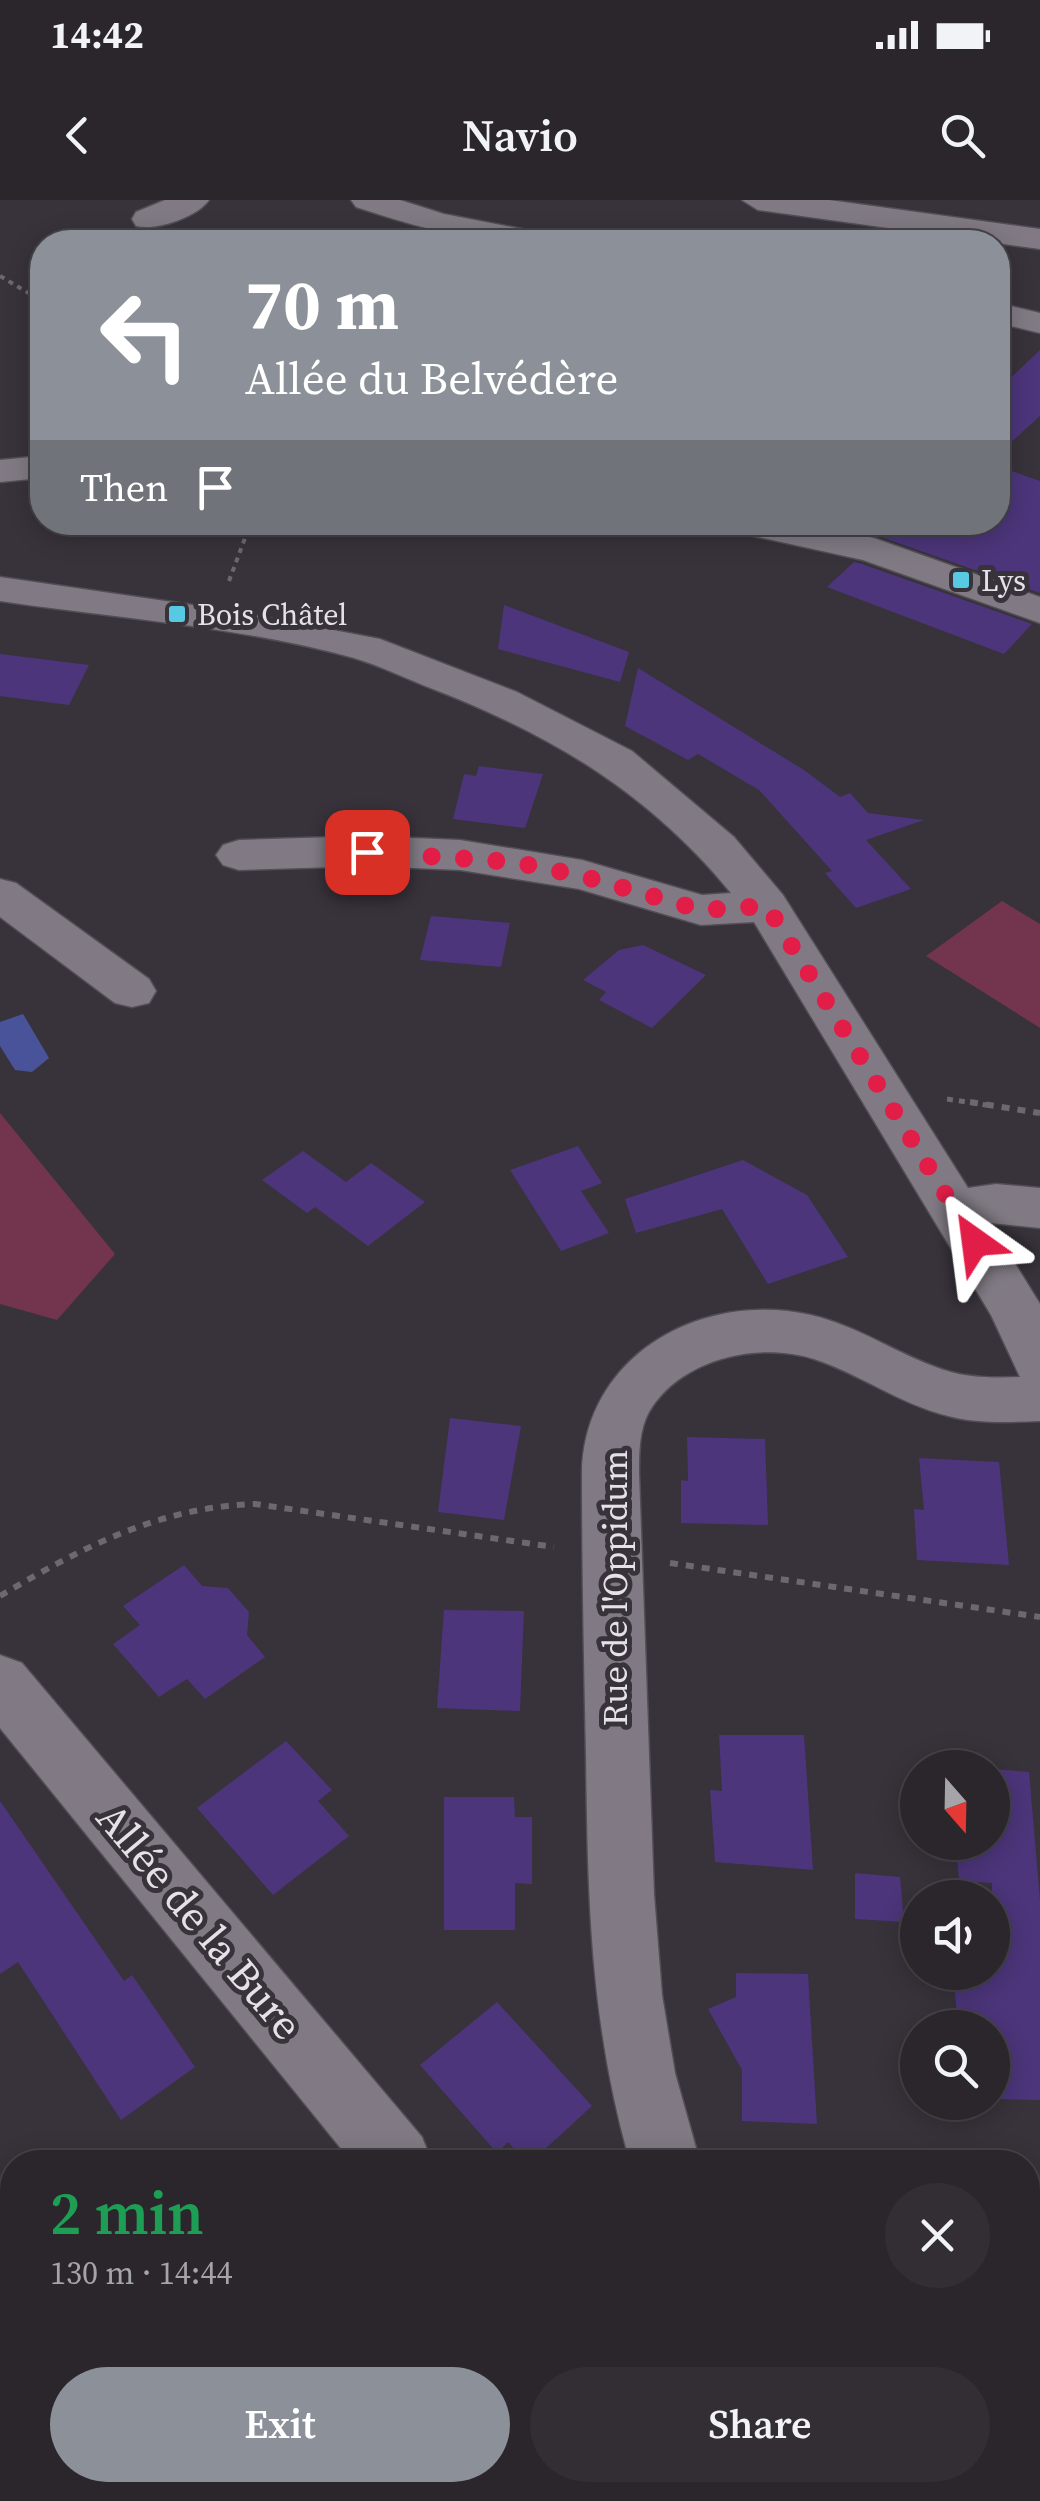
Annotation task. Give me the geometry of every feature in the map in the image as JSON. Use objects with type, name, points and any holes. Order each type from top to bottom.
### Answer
[{"type":"street","points":[[148,219],[193,200]]},
{"type":"street","points":[[368,200],[435,230]]},
{"type":"street","points":[[758,200],[975,230]]},
{"type":"street","points":[[1010,235],[1040,239]]},
{"type":"street","points":[[0,471],[30,468]]},
{"type":"street","points":[[865,535],[1040,610]]},
{"type":"street","points":[[0,589],[217,620],[365,648],[542,720],[618,761],[718,846],[767,906],[1015,1308],[1040,1364]]},
{"type":"street","points":[[239,855],[460,855],[582,876],[701,910],[767,906]]},
{"type":"street","points":[[0,894],[132,990]]},
{"type":"street","points":[[955,1209],[996,1203],[1040,1208]]},
{"type":"street","name":"Rue de l'Oppidum","points":[[662,2150],[640,2073],[628,1995],[612,1554],[611,1446],[618,1418],[632,1393],[653,1371],[724,1336],[763,1331],[805,1335],[862,1354],[935,1390],[964,1398],[1040,1400]]},
{"type":"street","name":"Allée de la Bure","points":[[0,1682],[387,2150]]},
{"type":"path","points":[[0,276],[30,293]]},
{"type":"path","points":[[217,620],[247,535]]},
{"type":"path","points":[[888,1101],[918,1095],[1040,1113]]},
{"type":"path","points":[[0,1596],[122,1531],[212,1502],[255,1504],[612,1554],[1040,1618]]},
{"type":"shaded area","points":[[1002,901],[1040,924],[1040,1028],[926,956]]},
{"type":"shaded area","points":[[0,1113],[115,1254],[57,1320],[0,1304]]},
{"type":"water","points":[[23,1014],[49,1058],[32,1072],[15,1070],[0,1046],[0,1022]]},
{"type":"building","points":[[1040,350],[1040,416],[1010,443],[1010,379]]},
{"type":"building","points":[[1010,470],[1040,481],[1040,593],[881,537],[1010,535]]},
{"type":"building","points":[[854,562],[1032,624],[1004,654],[827,587]]},
{"type":"building","points":[[504,605],[629,652],[620,682],[498,649]]},
{"type":"building","points":[[0,654],[89,665],[69,705],[0,696]]},
{"type":"building","points":[[638,668],[804,770],[840,797],[850,793],[868,813],[924,820],[866,840],[911,889],[856,908],[825,873],[832,871],[759,790],[698,754],[688,760],[625,726]]},
{"type":"building","points":[[479,766],[543,774],[525,828],[453,819],[464,774],[476,776]]},
{"type":"building","points":[[431,916],[510,923],[501,967],[420,960]]},
{"type":"building","points":[[643,945],[706,975],[652,1028],[599,1000],[606,992],[583,980],[619,950]]},
{"type":"building","points":[[578,1146],[602,1183],[581,1191],[609,1233],[561,1251],[510,1170]]},
{"type":"building","points":[[303,1151],[346,1182],[371,1163],[425,1202],[368,1246],[315,1207],[307,1213],[262,1180]]},
{"type":"building","points":[[743,1160],[807,1195],[848,1257],[768,1284],[722,1209],[636,1233],[625,1199]]},
{"type":"building","points":[[450,1418],[521,1426],[504,1520],[438,1512]]},
{"type":"building","points":[[687,1437],[765,1439],[768,1525],[681,1523],[681,1480],[688,1481]]},
{"type":"building","points":[[919,1458],[999,1462],[1009,1565],[917,1560],[914,1509],[924,1510]]},
{"type":"building","points":[[184,1565],[202,1586],[228,1588],[249,1612],[247,1635],[265,1657],[205,1699],[187,1679],[159,1697],[113,1644],[140,1625],[123,1606]]},
{"type":"building","points":[[444,1610],[524,1611],[520,1711],[437,1708]]},
{"type":"building","points":[[719,1735],[804,1735],[813,1870],[715,1862],[710,1790],[722,1791]]},
{"type":"building","points":[[286,1741],[332,1790],[318,1801],[349,1836],[273,1895],[197,1808]]},
{"type":"building","points":[[1010,1770],[1029,1772],[1040,1900],[1040,2100],[1010,2099],[1010,2010],[956,2010],[955,1990],[1010,1990],[1010,1880],[959,1880],[957,1860],[1010,1860]]},
{"type":"building","points":[[444,1797],[514,1797],[515,1817],[532,1817],[532,1884],[515,1883],[515,1930],[444,1930]]},
{"type":"building","points":[[0,1801],[124,1981],[132,1975],[195,2067],[121,2120],[18,1962],[0,1974]]},
{"type":"building","points":[[855,1873],[900,1877],[900,1922],[855,1919]]},
{"type":"building","points":[[736,1973],[808,1974],[817,2124],[742,2121],[742,2070],[708,2009],[736,1997]]},
{"type":"building","points":[[497,2002],[592,2106],[544,2150],[515,2150],[508,2142],[494,2150],[420,2065]]},
{"type":"place","name":"Lys","points":[[961,580]]},
{"type":"place","name":"Bois Châtel","points":[[177,614]]},
{"type":"route","points":[[367,852],[460,855],[514,862],[629,888],[701,910],[767,906],[975,1242]]}]
